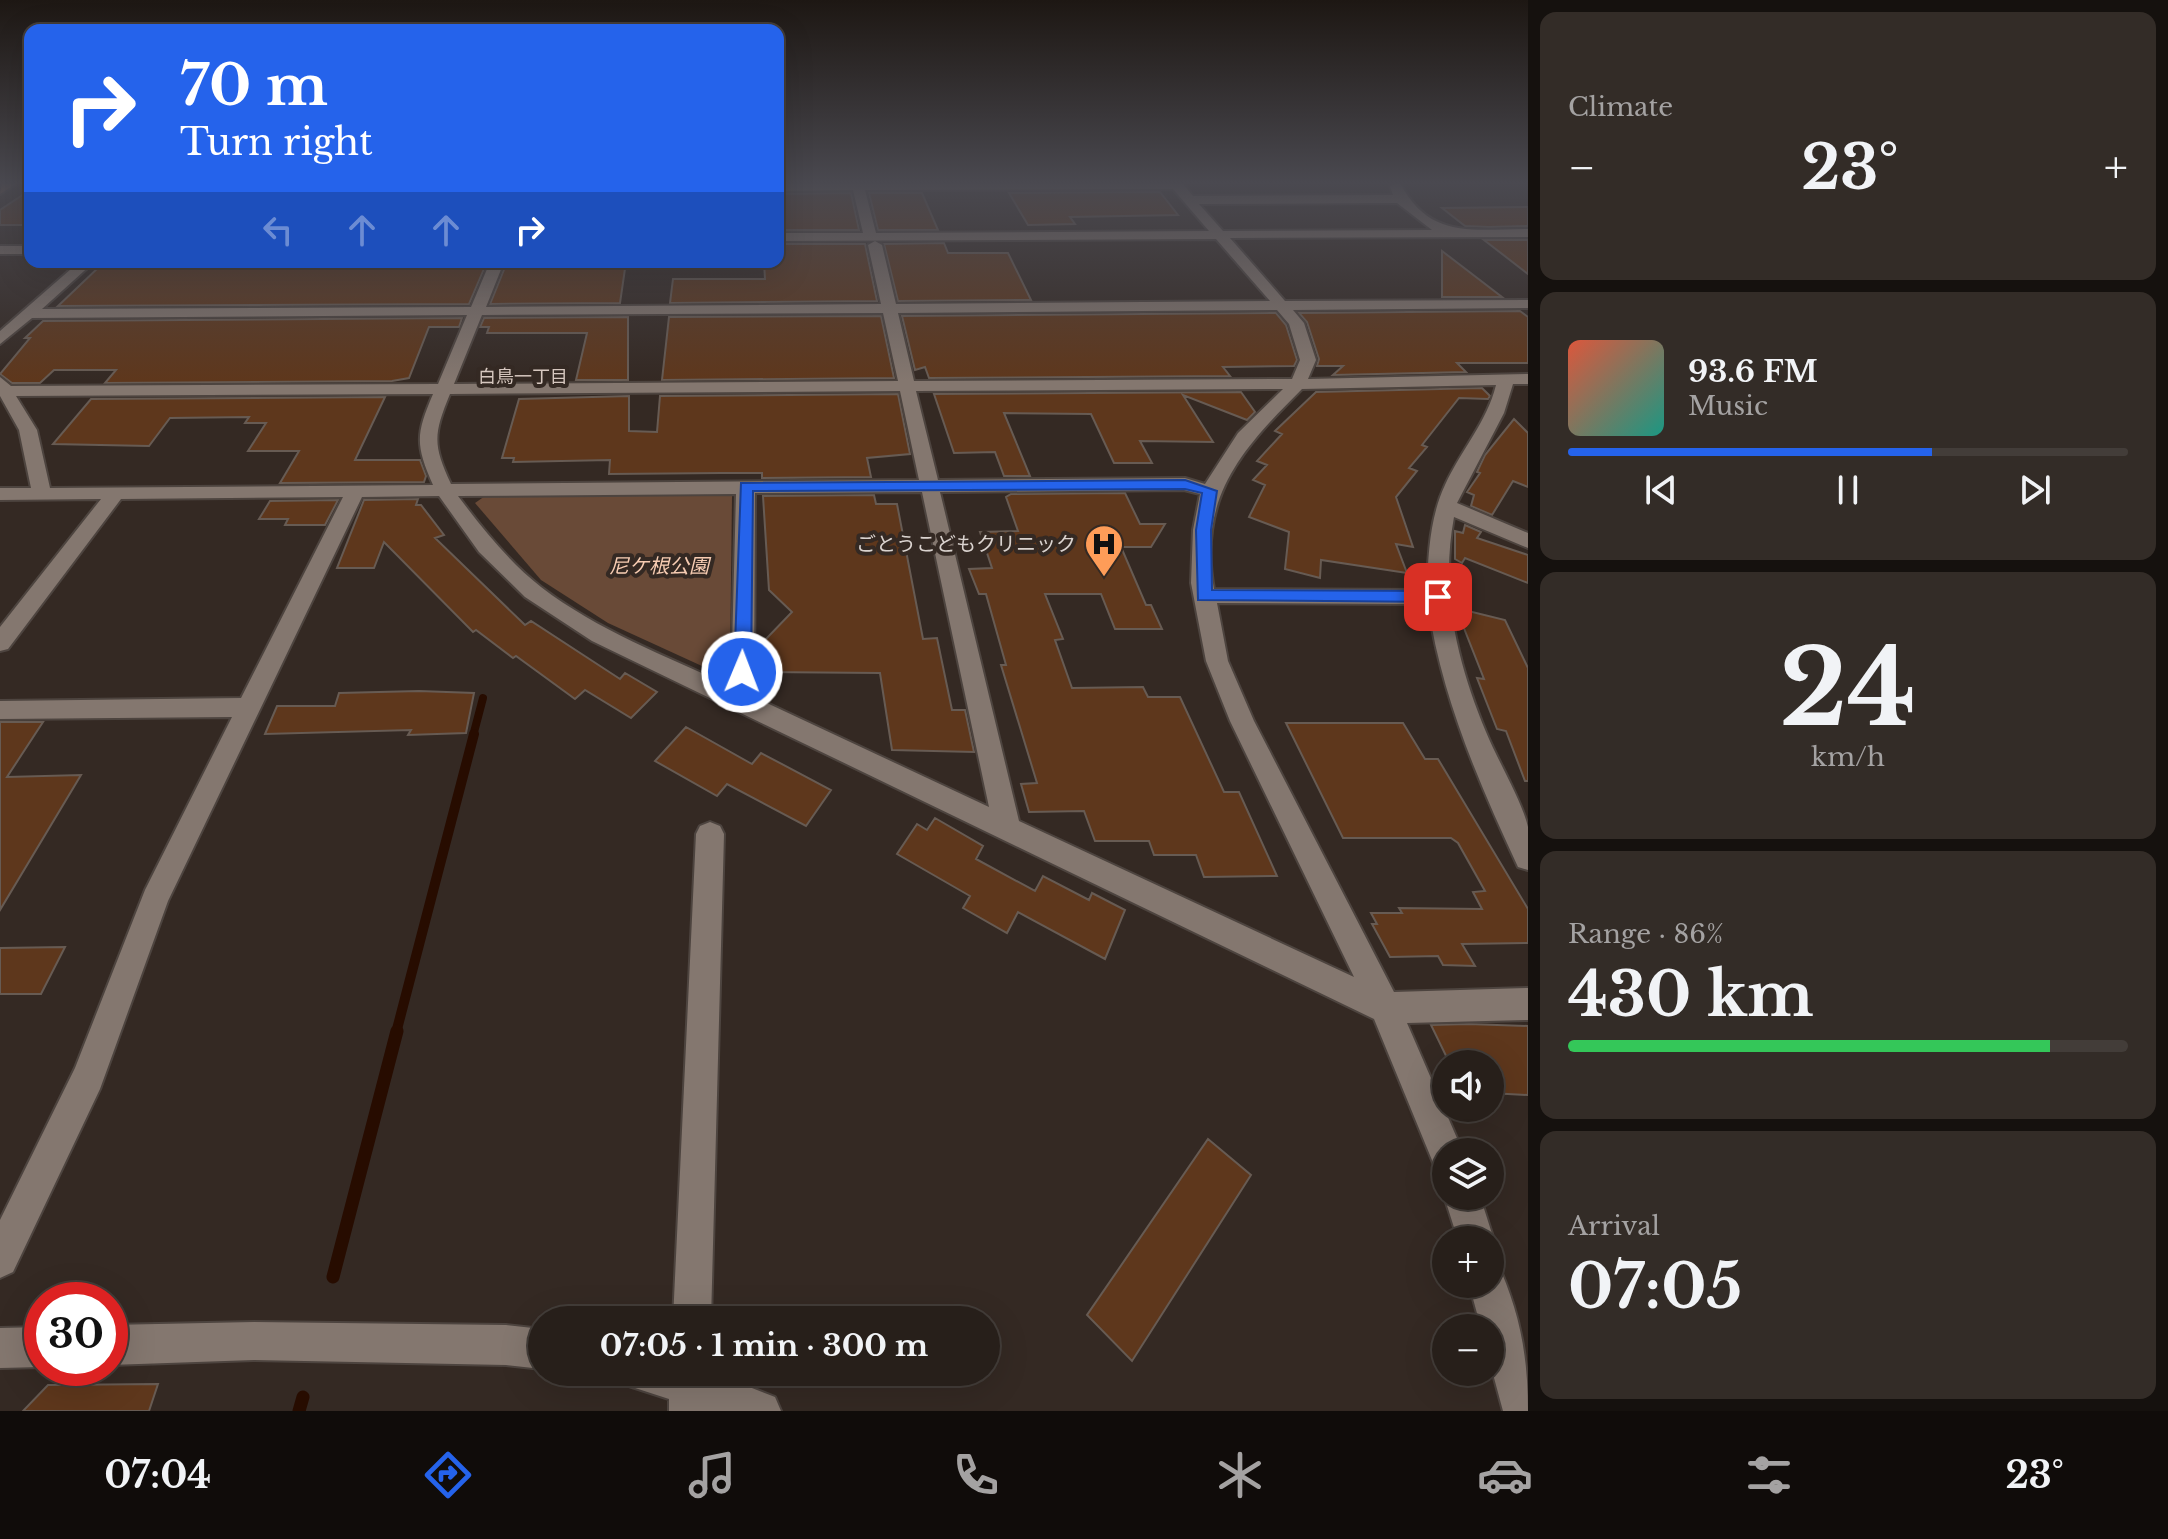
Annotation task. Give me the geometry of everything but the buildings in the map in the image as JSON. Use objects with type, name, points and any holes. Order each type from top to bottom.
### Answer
[{"type":"street","points":[[875,249],[1007,827]]},
{"type":"street","points":[[1231,249],[1284,306],[1303,337],[1308,360],[1298,384],[1244,437],[1210,491],[1203,530],[1204,596],[1217,661],[1385,1008],[1440,1138]]},
{"type":"street","points":[[0,250],[24,250]]},
{"type":"street","points":[[0,339],[80,268]]},
{"type":"street","points":[[494,268],[426,434],[427,451],[445,491],[486,547],[533,592],[600,635],[1385,1008],[1528,1004]]},
{"type":"street","points":[[28,314],[1528,304]]},
{"type":"street","points":[[1506,379],[1497,418],[1462,466],[1446,506],[1438,597],[1460,697],[1528,858]]},
{"type":"street","points":[[42,494],[28,430],[4,387],[1298,384],[1528,379]]},
{"type":"street","points":[[0,494],[354,493],[931,484],[1185,484],[1210,491]]},
{"type":"street","points":[[742,702],[746,486]]},
{"type":"street","points":[[0,643],[116,493]]},
{"type":"street","points":[[0,1259],[88,1077],[155,899],[354,493]]},
{"type":"street","points":[[1446,506],[1528,541]]},
{"type":"street","points":[[1204,596],[1438,597]]},
{"type":"street","points":[[0,710],[248,707]]},
{"type":"street","points":[[693,1306],[710,834]]},
{"type":"street","points":[[1492,1298],[1522,1391]]},
{"type":"street","points":[[128,1344],[254,1341],[528,1347]]},
{"type":"street","points":[[0,1348],[24,1347]]},
{"type":"street","points":[[690,1389],[761,1411]]},
{"type":"green space","name":"尼ケ根公園","points":[[485,496],[732,496],[730,664],[715,672],[608,623],[541,580],[475,503]]},
{"type":"waterway","points":[[473,736],[483,698]]},
{"type":"waterway","points":[[396,1033],[474,734]]},
{"type":"waterway","points":[[333,1277],[397,1031]]},
{"type":"waterway","points":[[299,1411],[303,1397]]},
{"type":"place","name":"ごとうこどもクリニック","points":[[1104,578]]},
{"type":"district","name":"白鳥一丁目","points":[[523,377]]},
{"type":"route","points":[[742,672],[746,486],[1185,484],[1210,491],[1203,530],[1204,596],[1410,594],[1438,597]]}]
